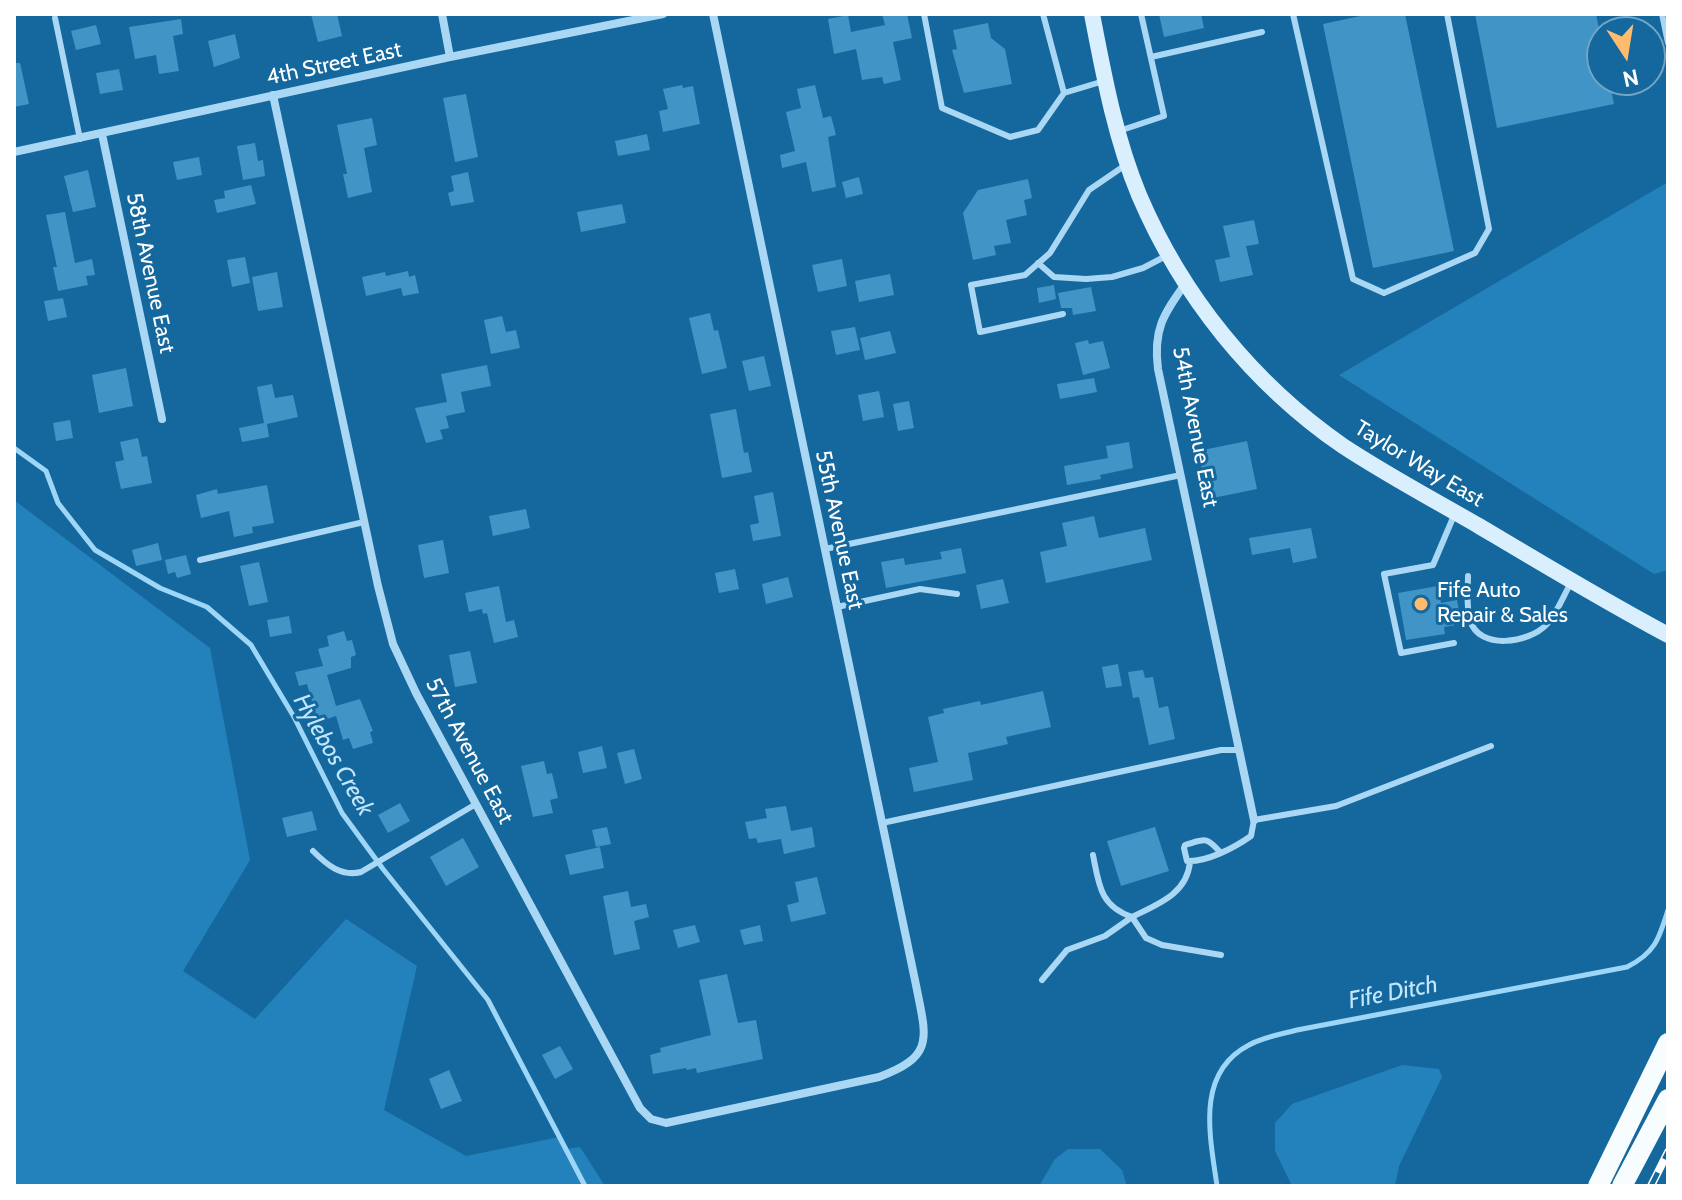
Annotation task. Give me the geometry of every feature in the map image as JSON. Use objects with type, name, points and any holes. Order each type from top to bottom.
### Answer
[{"type":"main road","points":[[1092,14],[1105,81],[1127,164],[1153,225],[1185,284]]},
{"type":"main road","name":"Taylor Way East","points":[[1185,284],[1231,345],[1295,408],[1344,446],[1668,635]]},
{"type":"main road","points":[[1598,1186],[1668,1043]]},
{"type":"main road","points":[[1622,1186],[1668,1099]]},
{"type":"street","points":[[442,14],[450,57]]},
{"type":"street","name":"4th Street East","points":[[14,152],[663,14]]},
{"type":"street","name":"55th Avenue East","points":[[713,14],[924,1025],[920,1053]]},
{"type":"street","name":"57th Avenue East","points":[[273,95],[393,644],[416,693],[640,1108],[651,1119],[666,1123],[879,1077],[903,1067],[920,1053]]},
{"type":"street","name":"58th Avenue East","points":[[102,134],[162,419]]},
{"type":"street","name":"54th Avenue East","points":[[1185,284],[1165,314],[1156,338],[1158,369],[1254,820]]},
{"type":"lane","points":[[924,14],[942,108],[1010,137],[1038,130],[1064,93],[1105,81]]},
{"type":"lane","points":[[1043,14],[1064,93]]},
{"type":"lane","points":[[1117,132],[1164,116],[1141,14]]},
{"type":"lane","points":[[1293,14],[1353,279],[1384,293],[1475,253],[1489,229],[1447,14]]},
{"type":"lane","points":[[1662,14],[1668,43]]},
{"type":"lane","points":[[55,18],[80,139]]},
{"type":"lane","points":[[1151,57],[1262,32]]},
{"type":"lane","points":[[1063,314],[980,332],[971,285],[1025,275],[1050,253],[1089,190],[1127,164]]},
{"type":"lane","points":[[1038,263],[1054,277],[1086,279],[1112,277],[1143,268],[1168,255]]},
{"type":"lane","points":[[825,549],[1181,475]]},
{"type":"lane","points":[[1454,643],[1401,653],[1384,574],[1433,565],[1455,513]]},
{"type":"lane","points":[[200,560],[364,522]]},
{"type":"lane","points":[[1468,576],[1470,621],[1479,634],[1499,641],[1523,638],[1546,625],[1572,581]]},
{"type":"lane","points":[[837,607],[920,589],[957,594]]},
{"type":"lane","points":[[1190,862],[1220,852],[1251,836],[1254,820],[1336,806],[1491,746]]},
{"type":"lane","points":[[882,823],[1221,750],[1239,750]]},
{"type":"lane","points":[[313,851],[342,873],[353,874],[366,870],[476,804]]},
{"type":"lane","points":[[1042,980],[1067,950],[1105,936],[1132,917],[1174,895],[1189,876],[1190,862],[1187,861],[1185,845],[1206,839],[1220,852]]},
{"type":"lane","points":[[1093,855],[1106,901],[1115,911],[1132,917],[1146,938],[1162,945],[1221,955]]},
{"type":"shaded area","points":[[1668,182],[1668,570],[1654,574],[1339,375]]},
{"type":"shaded area","points":[[14,500],[210,648],[250,860],[183,971],[255,1019],[346,919],[417,966],[384,1110],[466,1156],[559,1137],[566,1149],[580,1147],[605,1186],[14,1186]]},
{"type":"shaded area","points":[[1402,1065],[1439,1069],[1442,1077],[1399,1166],[1395,1186],[1292,1186],[1275,1151],[1275,1123],[1292,1104]]},
{"type":"shaded area","points":[[1068,1149],[1100,1149],[1122,1170],[1127,1186],[1039,1186],[1055,1159]]},
{"type":"building","points":[[311,14],[337,14],[342,36],[318,42]]},
{"type":"building","points":[[882,14],[907,14],[912,38],[893,42],[901,80],[884,84],[882,77],[862,80],[856,49],[834,54],[828,19],[848,15],[851,32],[885,25]]},
{"type":"building","points":[[1159,14],[1201,14],[1204,28],[1164,37]]},
{"type":"building","points":[[1370,14],[1405,14],[1454,251],[1373,268],[1323,24]]},
{"type":"building","points":[[1475,14],[1596,14],[1586,16],[1586,96],[1612,96],[1614,104],[1497,128]]},
{"type":"building","points":[[181,19],[183,34],[173,36],[179,71],[159,74],[156,55],[135,59],[129,27]]},
{"type":"building","points":[[988,23],[991,38],[1005,49],[1012,84],[964,93],[952,50],[957,49],[953,30]]},
{"type":"building","points":[[96,25],[101,44],[76,50],[71,31]]},
{"type":"building","points":[[235,34],[240,58],[214,67],[208,41]]},
{"type":"building","points":[[14,63],[20,63],[29,104],[14,107]]},
{"type":"building","points":[[119,69],[123,90],[100,94],[96,73]]},
{"type":"building","points":[[682,85],[683,88],[693,86],[700,124],[663,132],[659,111],[668,109],[663,89]]},
{"type":"building","points":[[815,85],[823,118],[831,116],[836,135],[828,137],[836,187],[812,192],[806,162],[782,168],[780,155],[795,151],[786,112],[801,108],[797,89]]},
{"type":"building","points":[[466,94],[478,157],[455,162],[443,98]]},
{"type":"building","points":[[372,118],[377,145],[364,148],[372,192],[348,198],[343,174],[347,174],[337,125]]},
{"type":"building","points":[[647,134],[650,150],[618,156],[615,141]]},
{"type":"building","points":[[255,143],[258,161],[263,160],[265,176],[243,180],[237,146]]},
{"type":"building","points":[[199,157],[202,175],[177,180],[173,162]]},
{"type":"building","points":[[88,170],[96,207],[73,212],[64,176]]},
{"type":"building","points":[[468,172],[474,202],[451,206],[448,193],[454,191],[451,176]]},
{"type":"building","points":[[859,177],[863,194],[846,198],[842,182]]},
{"type":"building","points":[[1028,179],[1032,198],[1024,200],[1027,215],[1006,220],[1011,243],[994,246],[996,255],[973,260],[963,213],[978,190]]},
{"type":"building","points":[[251,185],[256,204],[217,213],[214,200],[225,198],[224,191]]},
{"type":"building","points":[[622,204],[626,223],[581,232],[577,212]]},
{"type":"building","points":[[65,212],[75,263],[92,259],[95,275],[86,276],[88,285],[58,291],[53,267],[57,267],[46,215]]},
{"type":"building","points":[[1254,220],[1259,244],[1246,246],[1253,275],[1220,282],[1215,260],[1230,257],[1223,226]]},
{"type":"building","points":[[245,257],[250,283],[232,287],[227,260]]},
{"type":"building","points":[[842,259],[847,286],[818,292],[812,265]]},
{"type":"building","points":[[408,271],[409,277],[415,275],[419,293],[403,296],[401,288],[366,296],[362,277]]},
{"type":"building","points":[[277,272],[283,307],[258,311],[252,277]]},
{"type":"building","points":[[890,274],[894,295],[859,302],[855,281]]},
{"type":"building","points":[[1054,285],[1056,299],[1039,303],[1037,288]]},
{"type":"building","points":[[1091,287],[1096,311],[1073,315],[1072,308],[1061,308],[1058,293]]},
{"type":"building","points":[[63,298],[67,317],[48,321],[44,301]]},
{"type":"building","points":[[710,313],[714,331],[718,330],[727,368],[702,374],[689,318]]},
{"type":"building","points":[[502,316],[506,332],[516,330],[520,348],[491,354],[484,320]]},
{"type":"building","points":[[855,327],[860,350],[836,355],[831,331]]},
{"type":"building","points":[[890,331],[896,353],[865,360],[860,338]]},
{"type":"building","points":[[1088,340],[1089,344],[1103,341],[1110,368],[1083,375],[1075,343]]},
{"type":"building","points":[[764,356],[771,386],[749,391],[742,361]]},
{"type":"building","points":[[487,365],[491,386],[461,392],[465,412],[446,416],[449,428],[440,430],[443,439],[426,443],[415,408],[447,402],[441,374]]},
{"type":"building","points":[[126,368],[133,406],[99,413],[92,375]]},
{"type":"building","points":[[1094,378],[1097,392],[1060,399],[1057,384]]},
{"type":"building","points":[[272,384],[275,398],[293,395],[298,417],[267,424],[269,437],[242,442],[239,428],[264,423],[257,387]]},
{"type":"building","points":[[879,391],[884,417],[863,421],[858,395]]},
{"type":"building","points":[[909,401],[914,428],[898,431],[893,404]]},
{"type":"building","points":[[736,409],[744,453],[748,452],[752,472],[722,478],[710,414]]},
{"type":"building","points":[[70,420],[73,438],[56,441],[53,423]]},
{"type":"building","points":[[138,438],[142,457],[147,456],[152,483],[121,489],[115,462],[124,460],[120,442]]},
{"type":"building","points":[[1247,441],[1257,489],[1208,499],[1198,451]]},
{"type":"building","points":[[1129,442],[1133,468],[1100,475],[1101,479],[1067,485],[1064,466],[1108,458],[1106,446]]},
{"type":"building","points":[[267,485],[274,523],[252,527],[253,533],[234,537],[229,511],[201,518],[196,495],[217,489],[218,494]]},
{"type":"building","points":[[773,492],[781,536],[753,541],[750,525],[759,523],[754,496]]},
{"type":"building","points":[[526,509],[530,528],[493,536],[489,516]]},
{"type":"building","points":[[1094,516],[1099,538],[1145,528],[1152,560],[1046,583],[1040,552],[1067,546],[1062,523]]},
{"type":"building","points":[[1311,528],[1317,558],[1293,563],[1290,548],[1252,555],[1249,538]]},
{"type":"building","points":[[443,540],[449,573],[424,578],[418,545]]},
{"type":"building","points":[[158,543],[162,560],[136,566],[132,550]]},
{"type":"building","points":[[961,548],[966,573],[886,588],[881,562],[904,558],[905,565],[942,559],[940,552]]},
{"type":"building","points":[[186,555],[191,574],[177,578],[175,572],[168,574],[165,560]]},
{"type":"building","points":[[259,562],[268,602],[249,606],[240,566]]},
{"type":"building","points":[[735,569],[739,589],[719,593],[715,573]]},
{"type":"building","points":[[788,577],[793,597],[766,604],[762,584]]},
{"type":"building","points":[[1003,579],[1009,603],[981,609],[976,585]]},
{"type":"building","points":[[499,586],[506,622],[514,620],[518,637],[494,643],[487,613],[483,614],[482,609],[469,612],[465,593]]},
{"type":"building","points":[[1438,586],[1441,603],[1457,600],[1461,624],[1444,627],[1445,634],[1406,640],[1398,593]]},
{"type":"building","points":[[289,616],[292,633],[270,637],[267,620]]},
{"type":"building","points":[[344,631],[347,641],[352,640],[356,655],[351,657],[351,668],[327,675],[336,706],[360,699],[373,731],[370,732],[373,743],[353,749],[349,738],[343,740],[336,716],[318,722],[307,684],[299,686],[295,672],[323,666],[318,649],[329,646],[327,636]]},
{"type":"building","points":[[470,651],[477,683],[455,687],[449,655]]},
{"type":"building","points":[[1118,664],[1122,686],[1106,688],[1102,667]]},
{"type":"building","points":[[1143,670],[1145,678],[1153,677],[1159,708],[1168,706],[1175,739],[1149,745],[1139,697],[1133,698],[1128,672]]},
{"type":"building","points":[[1043,691],[1051,727],[1006,737],[1008,744],[968,753],[973,780],[914,792],[909,768],[938,762],[928,717],[944,713],[943,709],[980,701],[981,705]]},
{"type":"building","points":[[602,746],[607,768],[583,773],[578,752]]},
{"type":"building","points":[[634,749],[642,779],[625,784],[617,753]]},
{"type":"building","points":[[544,761],[547,774],[552,773],[558,798],[550,800],[553,813],[533,817],[521,766]]},
{"type":"building","points":[[400,803],[410,821],[388,833],[378,815]]},
{"type":"building","points":[[786,806],[791,831],[812,827],[815,847],[784,854],[781,839],[758,843],[756,838],[749,839],[745,822],[767,818],[765,809]]},
{"type":"building","points":[[312,811],[317,830],[287,837],[282,818]]},
{"type":"building","points":[[607,827],[611,844],[596,847],[592,830]]},
{"type":"building","points":[[1155,827],[1169,871],[1121,886],[1107,841]]},
{"type":"building","points":[[463,838],[479,867],[446,886],[430,857]]},
{"type":"building","points":[[600,847],[604,868],[570,875],[565,855]]},
{"type":"building","points":[[817,877],[826,914],[791,922],[787,905],[799,902],[795,882]]},
{"type":"building","points":[[628,891],[631,907],[646,904],[649,917],[634,921],[640,949],[614,955],[603,896]]},
{"type":"building","points":[[695,925],[700,942],[678,948],[673,930]]},
{"type":"building","points":[[760,925],[763,941],[744,945],[740,930]]},
{"type":"building","points":[[727,974],[738,1023],[756,1020],[763,1059],[697,1073],[696,1068],[686,1068],[653,1074],[650,1055],[661,1052],[660,1048],[711,1035],[699,980]]},
{"type":"building","points":[[560,1046],[573,1069],[555,1079],[542,1055]]},
{"type":"building","points":[[449,1070],[462,1101],[441,1109],[429,1079]]},
{"type":"waterway","name":"Hylebos Creek","points":[[14,448],[46,471],[58,503],[95,550],[160,588],[207,607],[251,645],[294,717],[342,813],[488,1000],[585,1186]]},
{"type":"waterway","name":"Fife Ditch","points":[[1217,1186],[1210,1127],[1213,1089],[1220,1072],[1232,1057],[1249,1045],[1297,1030],[1627,967],[1655,944],[1668,910]]},
{"type":"railway","points":[[1651,1186],[1668,1152]]},
{"type":"place","name":"Fife Auto Repair & Sales","points":[[1421,604]]}]
